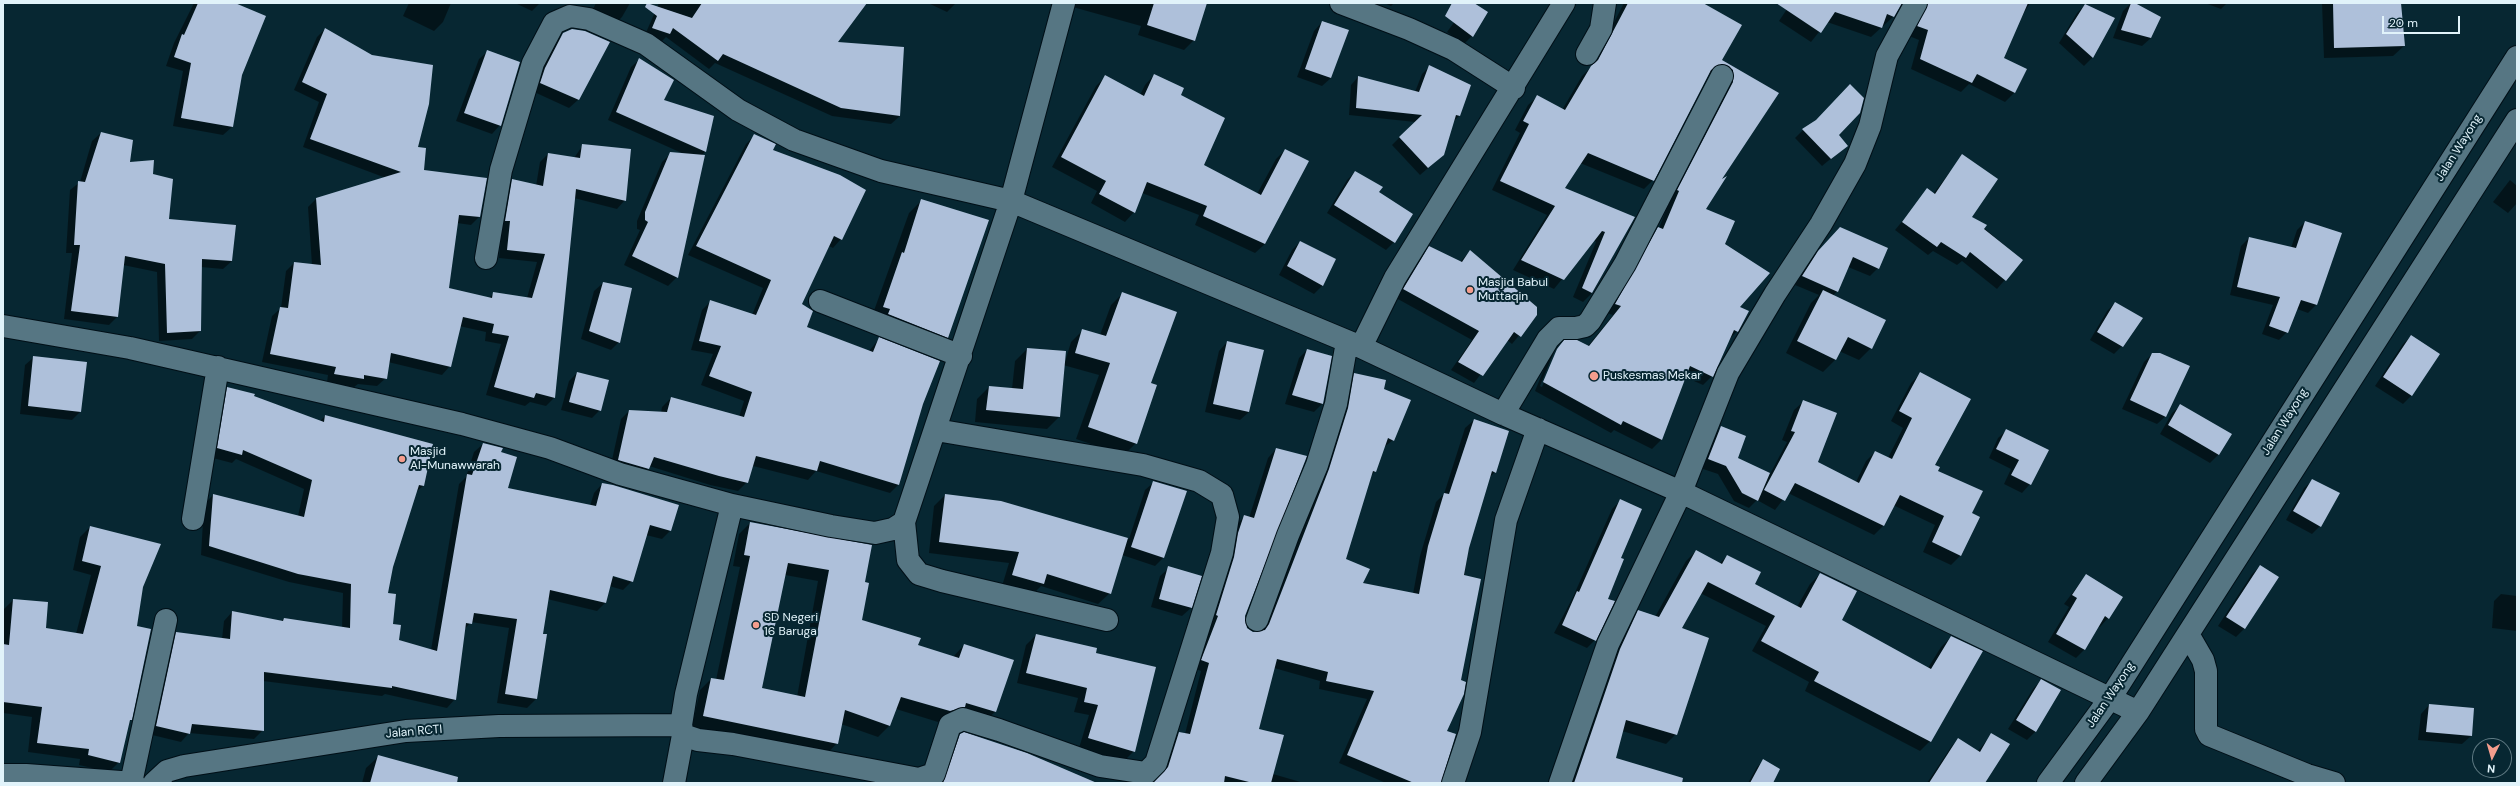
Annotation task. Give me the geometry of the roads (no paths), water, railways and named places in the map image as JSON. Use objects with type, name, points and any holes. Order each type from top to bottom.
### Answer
[{"type":"street","points":[[1064,3],[1011,201],[936,430],[904,522],[908,560],[919,574],[942,581],[1107,620]]},
{"type":"street","points":[[1341,3],[1409,29],[1453,49],[1514,88]]},
{"type":"street","points":[[1257,620],[1288,535],[1317,465],[1354,344],[1514,88],[1564,3]]},
{"type":"street","points":[[1587,54],[1601,29],[1605,3]]},
{"type":"street","points":[[1560,783],[1608,644],[1680,492],[1728,373],[1775,294],[1821,224],[1855,164],[1870,126],[1887,56],[1916,3]]},
{"type":"street","points":[[486,258],[502,170],[533,63],[554,23],[570,16],[589,19],[646,44],[738,110],[794,140],[881,171],[1011,201],[1354,344],[1502,414],[1680,492],[1794,548],[1907,599],[2138,712]]},
{"type":"street","name":"Jalan Wayong","points":[[2048,783],[2110,698],[2517,57]]},
{"type":"street","points":[[1502,414],[1548,339],[1559,328],[1576,328],[1585,326],[1590,321],[1625,264],[1722,76]]},
{"type":"street","points":[[2086,783],[2138,712],[2517,120]]},
{"type":"street","points":[[820,301],[960,356]]},
{"type":"street","points":[[3,326],[130,348],[218,367],[528,442],[620,474],[732,505],[831,526],[875,532],[893,529],[904,522]]},
{"type":"street","points":[[193,519],[218,367]]},
{"type":"street","points":[[1453,783],[1470,732],[1506,520],[1538,429]]},
{"type":"street","name":"Jalan RCTI","points":[[154,783],[167,771],[184,766],[406,731],[499,726],[682,730],[698,740],[733,744],[919,779],[934,774],[950,725],[956,721],[963,720],[999,730],[1100,766],[1146,773],[1156,763],[1222,553],[1228,517],[1222,495],[1199,481],[1143,465],[936,430]]},
{"type":"street","points":[[674,783],[686,694],[732,505]]},
{"type":"street","points":[[3,776],[133,783],[166,620]]},
{"type":"street","points":[[2188,634],[2203,660],[2206,671],[2206,729],[2208,735],[2307,775],[2334,783]]},
{"type":"place","name":"Masjid Babul Muttaqin","points":[[1470,290]]},
{"type":"place","name":"Puskesmas Mekar","points":[[1594,376]]},
{"type":"place","name":"Masjid Al-Munawwarah","points":[[402,459]]},
{"type":"place","name":"SD Negeri 16 Baruga","points":[[756,625]]}]
